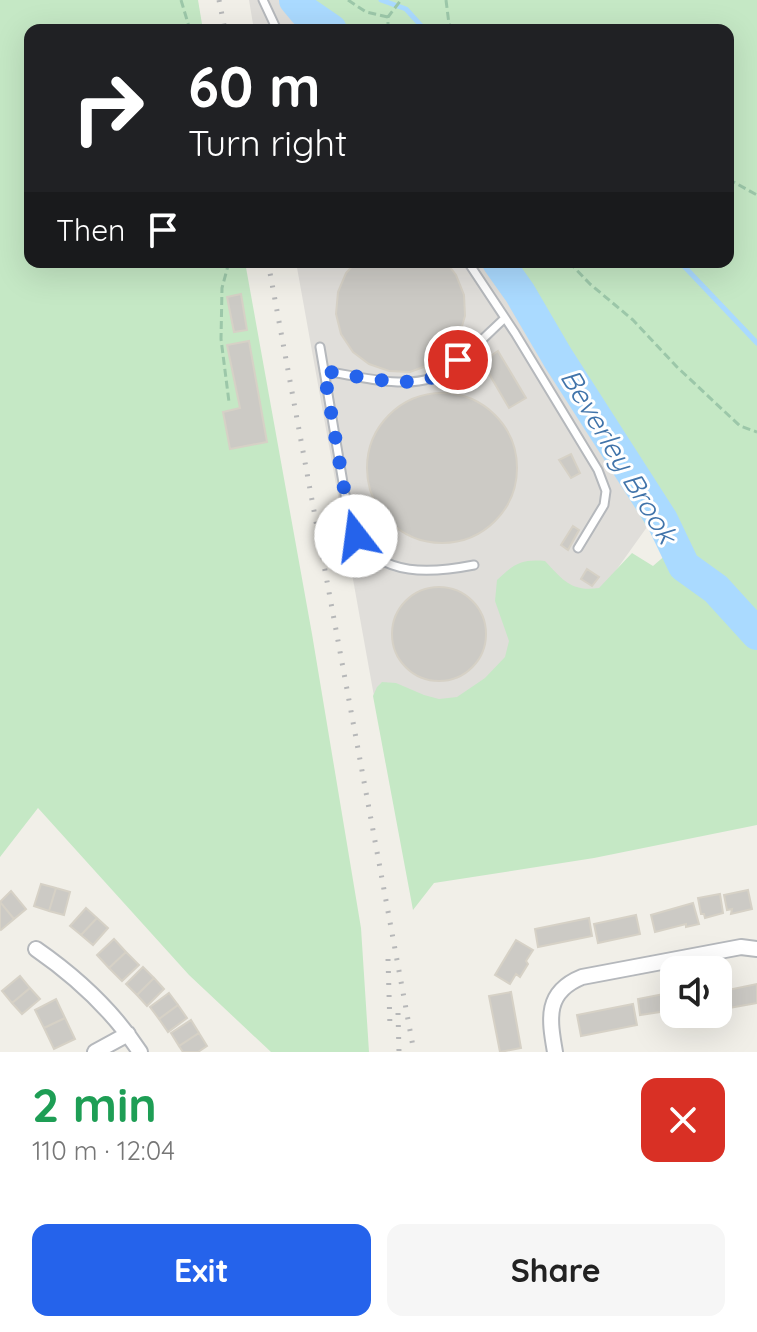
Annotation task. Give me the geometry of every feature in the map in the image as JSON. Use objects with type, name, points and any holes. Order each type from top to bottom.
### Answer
[{"type":"street","points":[[555,1052],[551,1013],[554,1001],[571,981],[741,947],[757,949]]},
{"type":"street","points":[[36,949],[60,966],[117,1020],[140,1052]]},
{"type":"street","points":[[95,1052],[128,1034]]},
{"type":"lane","points":[[263,0],[274,24]]},
{"type":"lane","points":[[472,268],[598,470],[606,491],[604,505],[578,548]]},
{"type":"lane","points":[[324,371],[391,381],[418,381],[432,377],[458,360],[505,318]]},
{"type":"lane","points":[[320,347],[349,518],[356,536],[371,553],[393,566],[415,572],[474,565]]},
{"type":"path","points":[[181,0],[188,24]]},
{"type":"path","points":[[348,0],[366,12],[388,17]]},
{"type":"path","points":[[388,24],[388,17],[401,0]]},
{"type":"path","points":[[446,0],[449,24]]},
{"type":"path","points":[[734,182],[757,195]]},
{"type":"path","points":[[227,268],[222,288],[221,339],[229,402]]},
{"type":"path","points":[[575,268],[633,320],[677,367],[740,426],[757,432]]},
{"type":"shaded area","points":[[249,0],[282,0],[308,24],[253,24]]},
{"type":"shaded area","points":[[297,268],[491,268],[647,527],[597,597],[386,763]]},
{"type":"green space","points":[[0,0],[198,0],[202,24],[24,24],[24,268],[246,268],[361,928],[369,1052],[271,1052],[189,975],[38,808],[0,857]]},
{"type":"green space","points":[[279,0],[757,0],[757,825],[594,858],[434,883],[413,910],[373,696],[382,682],[396,683],[439,699],[457,697],[485,678],[505,657],[509,641],[495,601],[497,580],[518,564],[545,561],[568,583],[589,589],[599,588],[632,553],[653,566],[668,553],[647,527],[491,268],[734,268],[734,24],[305,24]]},
{"type":"building","points":[[351,268],[451,268],[464,295],[465,316],[459,336],[446,353],[429,365],[410,372],[389,371],[369,364],[353,352],[341,334],[336,314],[338,292]]},
{"type":"building","points":[[241,294],[247,330],[234,332],[227,297]]},
{"type":"building","points":[[249,341],[267,442],[230,449],[223,412],[240,408],[227,345]]},
{"type":"building","points":[[498,351],[526,398],[509,408],[482,362]]},
{"type":"building","points":[[442,393],[471,398],[495,415],[512,439],[517,468],[512,497],[495,521],[471,538],[442,543],[413,538],[389,521],[372,497],[367,468],[372,439],[389,415],[413,398]]},
{"type":"building","points":[[571,454],[580,473],[571,478],[559,460]]},
{"type":"building","points":[[573,526],[579,530],[568,550],[561,545]]},
{"type":"building","points":[[587,569],[599,577],[592,586],[581,579]]},
{"type":"building","points":[[430,587],[448,587],[473,600],[483,616],[486,634],[483,652],[473,668],[448,681],[430,681],[405,668],[392,643],[392,625],[405,600]]},
{"type":"building","points":[[41,884],[56,888],[49,911],[34,906]]},
{"type":"building","points":[[56,888],[70,892],[64,915],[49,911]]},
{"type":"building","points":[[748,890],[752,909],[731,914],[732,909],[727,910],[724,895]]},
{"type":"building","points":[[11,891],[26,909],[14,919],[0,902]]},
{"type":"building","points":[[720,894],[723,913],[705,918],[701,914],[698,898]]},
{"type":"building","points":[[0,902],[14,919],[1,930],[0,929]]},
{"type":"building","points":[[693,903],[699,924],[655,932],[651,915]]},
{"type":"building","points":[[86,908],[97,918],[81,935],[70,926]]},
{"type":"building","points":[[636,915],[640,934],[598,943],[594,924]]},
{"type":"building","points":[[97,918],[108,928],[93,945],[81,935]]},
{"type":"building","points":[[589,918],[592,936],[538,947],[535,929]]},
{"type":"building","points":[[114,939],[126,952],[109,968],[97,955]]},
{"type":"building","points":[[516,940],[533,950],[520,977],[516,974],[510,984],[495,975]]},
{"type":"building","points":[[126,952],[139,965],[122,981],[109,968]]},
{"type":"building","points":[[143,967],[154,978],[137,995],[126,984]]},
{"type":"building","points":[[20,976],[30,988],[12,1003],[2,991]]},
{"type":"building","points":[[154,978],[164,989],[147,1006],[137,995]]},
{"type":"building","points":[[757,984],[757,1003],[732,1007],[732,989]]},
{"type":"building","points":[[30,988],[40,999],[22,1014],[12,1003]]},
{"type":"building","points":[[511,992],[521,1048],[500,1052],[489,996]]},
{"type":"building","points":[[169,993],[178,1005],[159,1019],[150,1007]]},
{"type":"building","points":[[660,995],[660,1012],[640,1015],[638,999]]},
{"type":"building","points":[[56,999],[65,1018],[44,1028],[35,1010]]},
{"type":"building","points":[[633,1004],[637,1025],[581,1036],[577,1015]]},
{"type":"building","points":[[178,1005],[187,1018],[168,1032],[159,1019]]},
{"type":"building","points":[[65,1018],[75,1039],[54,1049],[44,1028]]},
{"type":"building","points":[[191,1020],[199,1033],[179,1046],[171,1033]]},
{"type":"building","points":[[199,1033],[207,1046],[198,1052],[183,1052],[179,1046]]},
{"type":"waterway","name":"Beverley Brook","points":[[295,0],[305,12],[322,24]]},
{"type":"waterway","points":[[381,0],[406,9],[420,24]]},
{"type":"waterway","name":"Beverley Brook","points":[[502,268],[662,520],[684,566],[716,589],[757,634]]},
{"type":"waterway","points":[[686,268],[757,343]]},
{"type":"railway","points":[[219,0],[224,24]]},
{"type":"railway","points":[[269,268],[414,1052]]},
{"type":"railway","points":[[388,959],[390,1027]]},
{"type":"railway","points":[[398,1013],[399,1052]]},
{"type":"route","points":[[356,536],[349,518],[324,371],[391,381],[418,381],[432,377],[458,360]]}]
